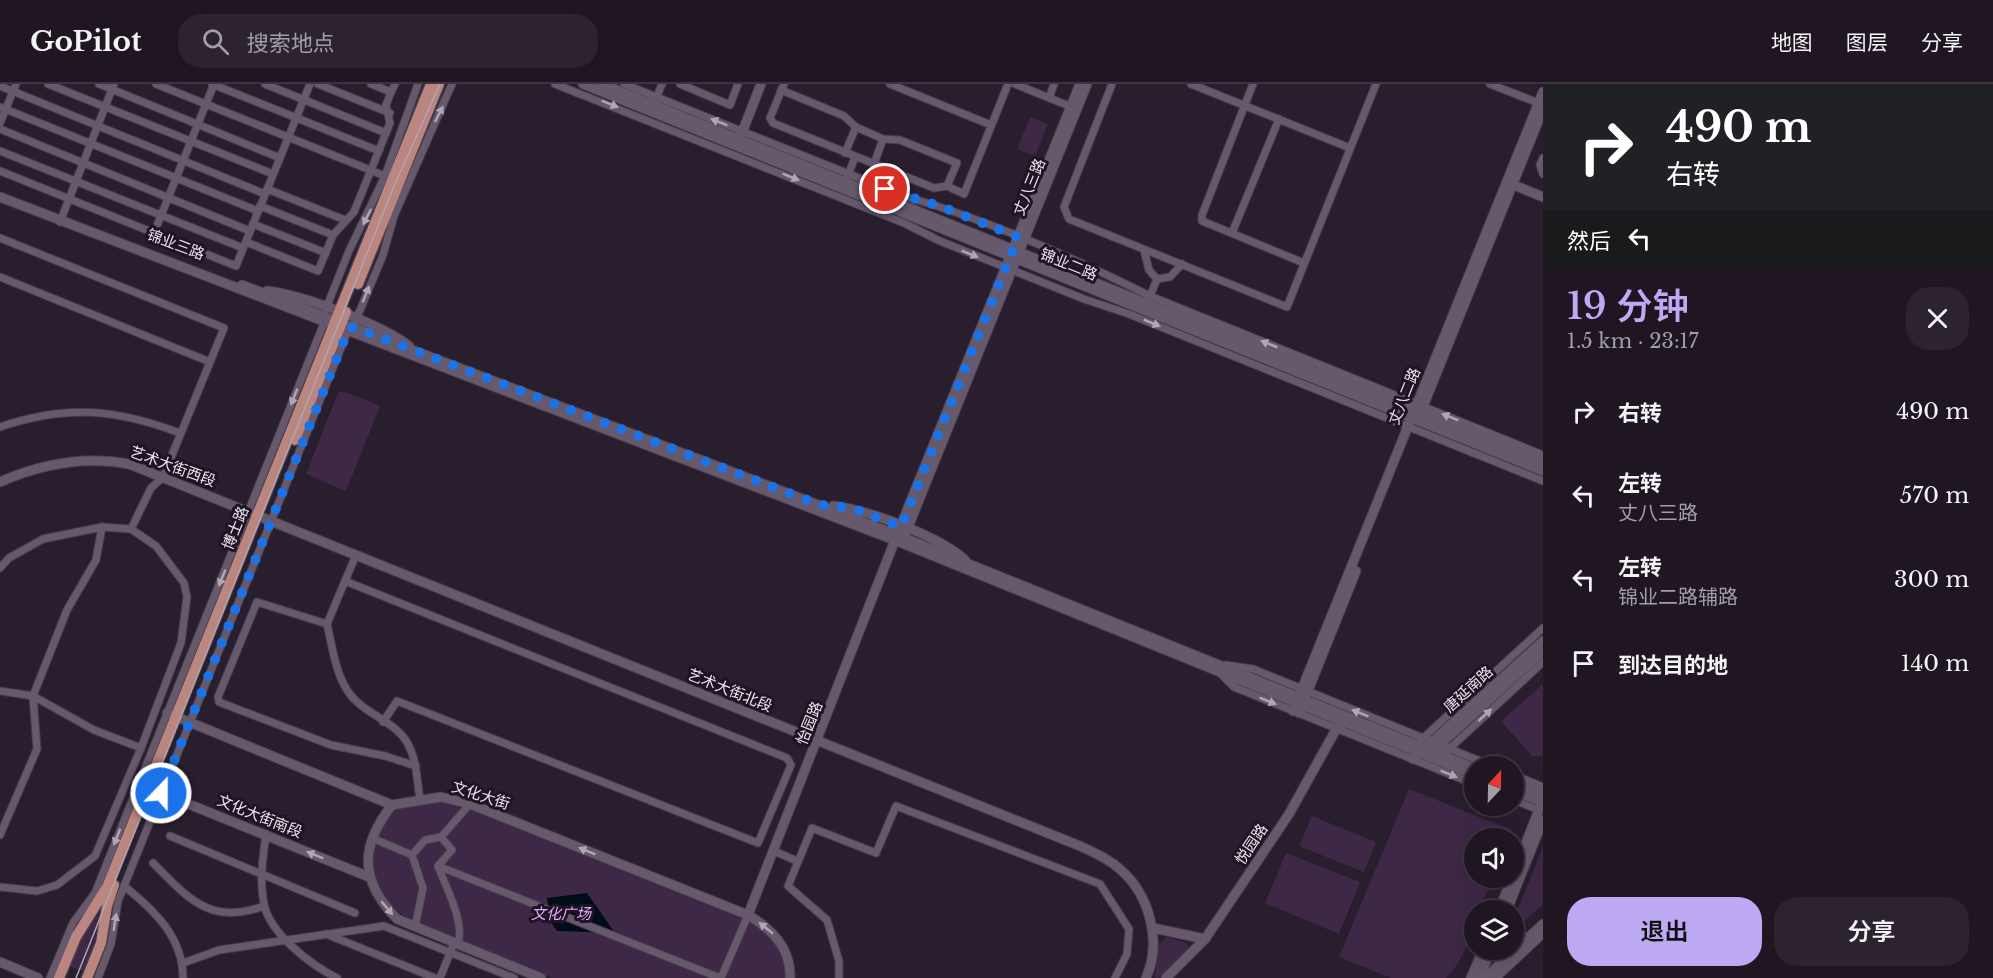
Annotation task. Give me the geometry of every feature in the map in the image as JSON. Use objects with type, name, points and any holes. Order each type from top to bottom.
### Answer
[{"type":"main road","name":"博士路","points":[[87,978],[101,943],[111,893],[150,789],[338,321],[430,84]]},
{"type":"main road","name":"博士路","points":[[338,321],[439,84]]},
{"type":"main road","name":"博士路","points":[[59,978],[76,937],[107,887],[150,789]]},
{"type":"street","points":[[48,84],[273,174]]},
{"type":"street","points":[[99,84],[113,87],[280,158]]},
{"type":"street","points":[[156,84],[385,176]]},
{"type":"street","points":[[154,233],[213,84],[378,151]]},
{"type":"street","points":[[265,84],[386,133]]},
{"type":"street","points":[[0,171],[236,266],[310,84]]},
{"type":"street","points":[[318,84],[390,113]]},
{"type":"street","points":[[371,84],[391,92]]},
{"type":"street","points":[[0,151],[162,215],[318,271],[333,235],[354,212],[386,133],[390,113],[386,105],[394,84]]},
{"type":"street","points":[[338,321],[349,251],[385,176],[418,84]]},
{"type":"street","points":[[50,978],[73,923],[95,893],[150,789],[338,321],[382,255],[394,216],[452,84]]},
{"type":"street","points":[[555,84],[904,223],[940,242],[1009,269],[1416,416],[1543,455]]},
{"type":"street","name":"锦业二路","points":[[583,84],[654,104]]},
{"type":"street","name":"锦业二路","points":[[602,84],[845,182],[1015,254],[1147,303],[1543,471]]},
{"type":"street","points":[[624,84],[654,104],[662,84]]},
{"type":"street","points":[[680,84],[730,105],[738,84]]},
{"type":"street","points":[[739,139],[761,84]]},
{"type":"street","points":[[890,84],[991,125]]},
{"type":"street","points":[[947,186],[957,163],[900,140],[884,139],[856,127],[844,116],[782,87],[770,118],[773,123],[934,188],[947,186],[964,194],[1008,84]]},
{"type":"street","points":[[1015,84],[1074,108]]},
{"type":"street","points":[[1048,98],[1054,84]]},
{"type":"street","name":"丈八三路","points":[[1074,108],[1080,84]]},
{"type":"street","name":"丈八三路","points":[[901,534],[1074,108],[1087,84]]},
{"type":"street","points":[[1113,84],[1065,207],[1069,219],[1287,307],[1376,84]]},
{"type":"street","points":[[1191,84],[1350,148]]},
{"type":"street","points":[[1253,84],[1202,214],[1202,221],[1304,263]]},
{"type":"street","points":[[1490,84],[1542,106]]},
{"type":"street","points":[[0,86],[14,88],[183,160],[345,220]]},
{"type":"street","points":[[61,219],[113,87]]},
{"type":"street","points":[[0,123],[3,108],[14,88]]},
{"type":"street","name":"丈八二路","points":[[1300,701],[1542,106],[1543,92]]},
{"type":"street","points":[[3,108],[176,178],[333,235]]},
{"type":"street","points":[[1232,233],[1278,119]]},
{"type":"street","points":[[845,153],[856,127]]},
{"type":"street","points":[[0,129],[168,197],[326,253]]},
{"type":"street","points":[[874,164],[884,139]]},
{"type":"street","points":[[855,157],[845,182],[1021,239],[1103,272],[1147,303],[1157,279]]},
{"type":"street","points":[[1543,158],[1540,165],[1543,174]]},
{"type":"street","points":[[1510,183],[1543,197]]},
{"type":"street","name":"锦业三路","points":[[0,191],[61,219],[338,321]]},
{"type":"street","name":"锦业三路","points":[[0,197],[338,321]]},
{"type":"street","points":[[0,238],[224,328],[163,477],[151,488],[131,529]]},
{"type":"street","points":[[1144,250],[1149,270],[1157,279]]},
{"type":"street","points":[[1157,279],[1170,278],[1182,264]]},
{"type":"street","points":[[0,277],[210,362]]},
{"type":"street","points":[[338,321],[820,505],[852,508],[901,534],[969,564],[1218,668],[1464,764]]},
{"type":"street","points":[[338,321],[901,534],[1218,668],[1253,669],[1300,701],[1340,722],[1464,758]]},
{"type":"street","points":[[0,428],[26,418],[60,413],[98,412],[138,418],[180,433]]},
{"type":"street","points":[[1416,416],[1543,481]]},
{"type":"street","name":"锦业二路","points":[[1416,416],[1543,463]]},
{"type":"street","name":"艺术大街西段","points":[[0,482],[35,469],[76,460],[129,464],[260,516]]},
{"type":"street","name":"艺术大街北段","points":[[260,516],[1080,846],[1107,859],[1123,871],[1135,886],[1153,928]]},
{"type":"street","points":[[0,835],[37,749],[33,696],[67,610],[96,560],[102,527]]},
{"type":"street","points":[[0,568],[9,558],[42,539],[102,527],[131,529],[156,546],[184,583],[187,597],[181,643],[141,748],[95,856],[57,885],[37,891],[0,887]]},
{"type":"street","name":"怡园路","points":[[748,915],[901,534]]},
{"type":"street","points":[[356,555],[327,624],[340,678],[348,692],[362,708],[399,732],[408,745],[416,766],[420,799]]},
{"type":"street","points":[[345,581],[787,758],[791,765],[758,843],[397,701],[383,722]]},
{"type":"street","points":[[327,624],[256,602],[218,697],[219,702],[331,745],[385,756],[416,766]]},
{"type":"street","points":[[1429,749],[1543,628]]},
{"type":"street","name":"唐延南路","points":[[1429,749],[1543,641]]},
{"type":"street","name":"唐延南路","points":[[1429,749],[1543,651]]},
{"type":"street","points":[[1429,749],[1543,662]]},
{"type":"street","points":[[0,691],[33,696],[94,730],[141,748]]},
{"type":"street","points":[[178,718],[392,804],[380,820],[372,838],[368,868],[369,877],[384,905],[397,919],[541,978]]},
{"type":"street","points":[[1340,722],[1429,749],[1464,769]]},
{"type":"street","name":"悦园路","points":[[1166,978],[1205,939],[1289,814],[1340,722]]},
{"type":"street","points":[[1429,749],[1464,776]]},
{"type":"street","points":[[1524,779],[1543,787]]},
{"type":"street","points":[[98,978],[111,944],[118,901],[150,789]]},
{"type":"street","name":"文化大街南段","points":[[150,789],[369,877]]},
{"type":"street","points":[[1524,790],[1542,802]]},
{"type":"street","points":[[1524,795],[1542,802]]},
{"type":"street","name":"文化大街","points":[[392,804],[420,799],[452,798],[748,915],[762,923],[780,942],[786,952],[790,978]]},
{"type":"street","points":[[1524,801],[1542,802]]},
{"type":"street","points":[[1524,848],[1542,802]]},
{"type":"street","points":[[412,855],[425,840],[441,837],[470,804]]},
{"type":"street","points":[[839,978],[839,961],[827,920],[788,886],[812,828],[876,853],[896,806],[1100,884],[1129,929],[1126,954],[1115,978]]},
{"type":"street","points":[[1511,900],[1543,820]]},
{"type":"street","points":[[266,834],[262,874],[264,906],[283,938],[312,964],[337,978]]},
{"type":"street","points":[[170,836],[355,912]]},
{"type":"street","points":[[438,866],[452,850],[441,837]]},
{"type":"street","points":[[372,838],[412,855],[423,888],[415,927]]},
{"type":"street","points":[[774,851],[798,861]]},
{"type":"street","points":[[153,863],[187,898],[217,913],[249,912],[264,906]]},
{"type":"street","points":[[438,866],[721,978],[748,915]]},
{"type":"street","points":[[438,866],[454,910],[460,936],[440,978]]},
{"type":"street","points":[[124,886],[145,903],[166,927],[183,963],[183,978]]},
{"type":"street","points":[[1485,978],[1543,924]]},
{"type":"street","points":[[183,963],[219,950],[283,938],[384,926],[513,978]]},
{"type":"street","points":[[1146,978],[1151,960],[1153,928],[1205,939]]},
{"type":"street","points":[[323,933],[435,978]]},
{"type":"street","points":[[1495,978],[1543,933]]},
{"type":"street","points":[[1471,978],[1479,960]]},
{"type":"street","points":[[1479,978],[1487,960]]},
{"type":"street","points":[[0,962],[38,978]]},
{"type":"green space","points":[[1030,117],[1048,124],[1035,156],[1017,149]]},
{"type":"green space","points":[[343,391],[380,406],[346,491],[306,474],[338,393]]},
{"type":"green space","points":[[1543,684],[1543,756],[1532,756],[1501,721]]},
{"type":"green space","points":[[1409,789],[1464,811],[1464,816],[1477,816],[1507,828],[1464,828],[1464,888],[1489,888],[1483,900],[1464,900],[1464,951],[1446,978],[1391,978],[1339,957]]},
{"type":"green space","name":"文化广场","points":[[428,802],[443,802],[470,808],[751,922],[776,946],[787,978],[552,978],[413,922],[401,914],[384,894],[374,871],[373,859],[380,832],[390,815],[403,807]]},
{"type":"green space","points":[[1312,816],[1376,842],[1364,872],[1299,846]]},
{"type":"green space","points":[[1543,847],[1543,904],[1524,922],[1524,900],[1521,900]]},
{"type":"green space","points":[[1286,853],[1360,882],[1339,934],[1265,903]]},
{"type":"green space","points":[[94,915],[101,918],[84,972],[69,966]]},
{"type":"green space","points":[[1167,937],[1187,943],[1189,948],[1159,978],[1155,978],[1159,944]]},
{"type":"water","points":[[587,893],[615,933],[557,931],[551,922],[547,898]]},
{"type":"tram line","points":[[76,978],[394,186],[440,84]]},
{"type":"route","points":[[161,793],[347,333],[353,327],[820,505],[852,508],[901,527],[1018,237],[942,207],[885,189]]}]
